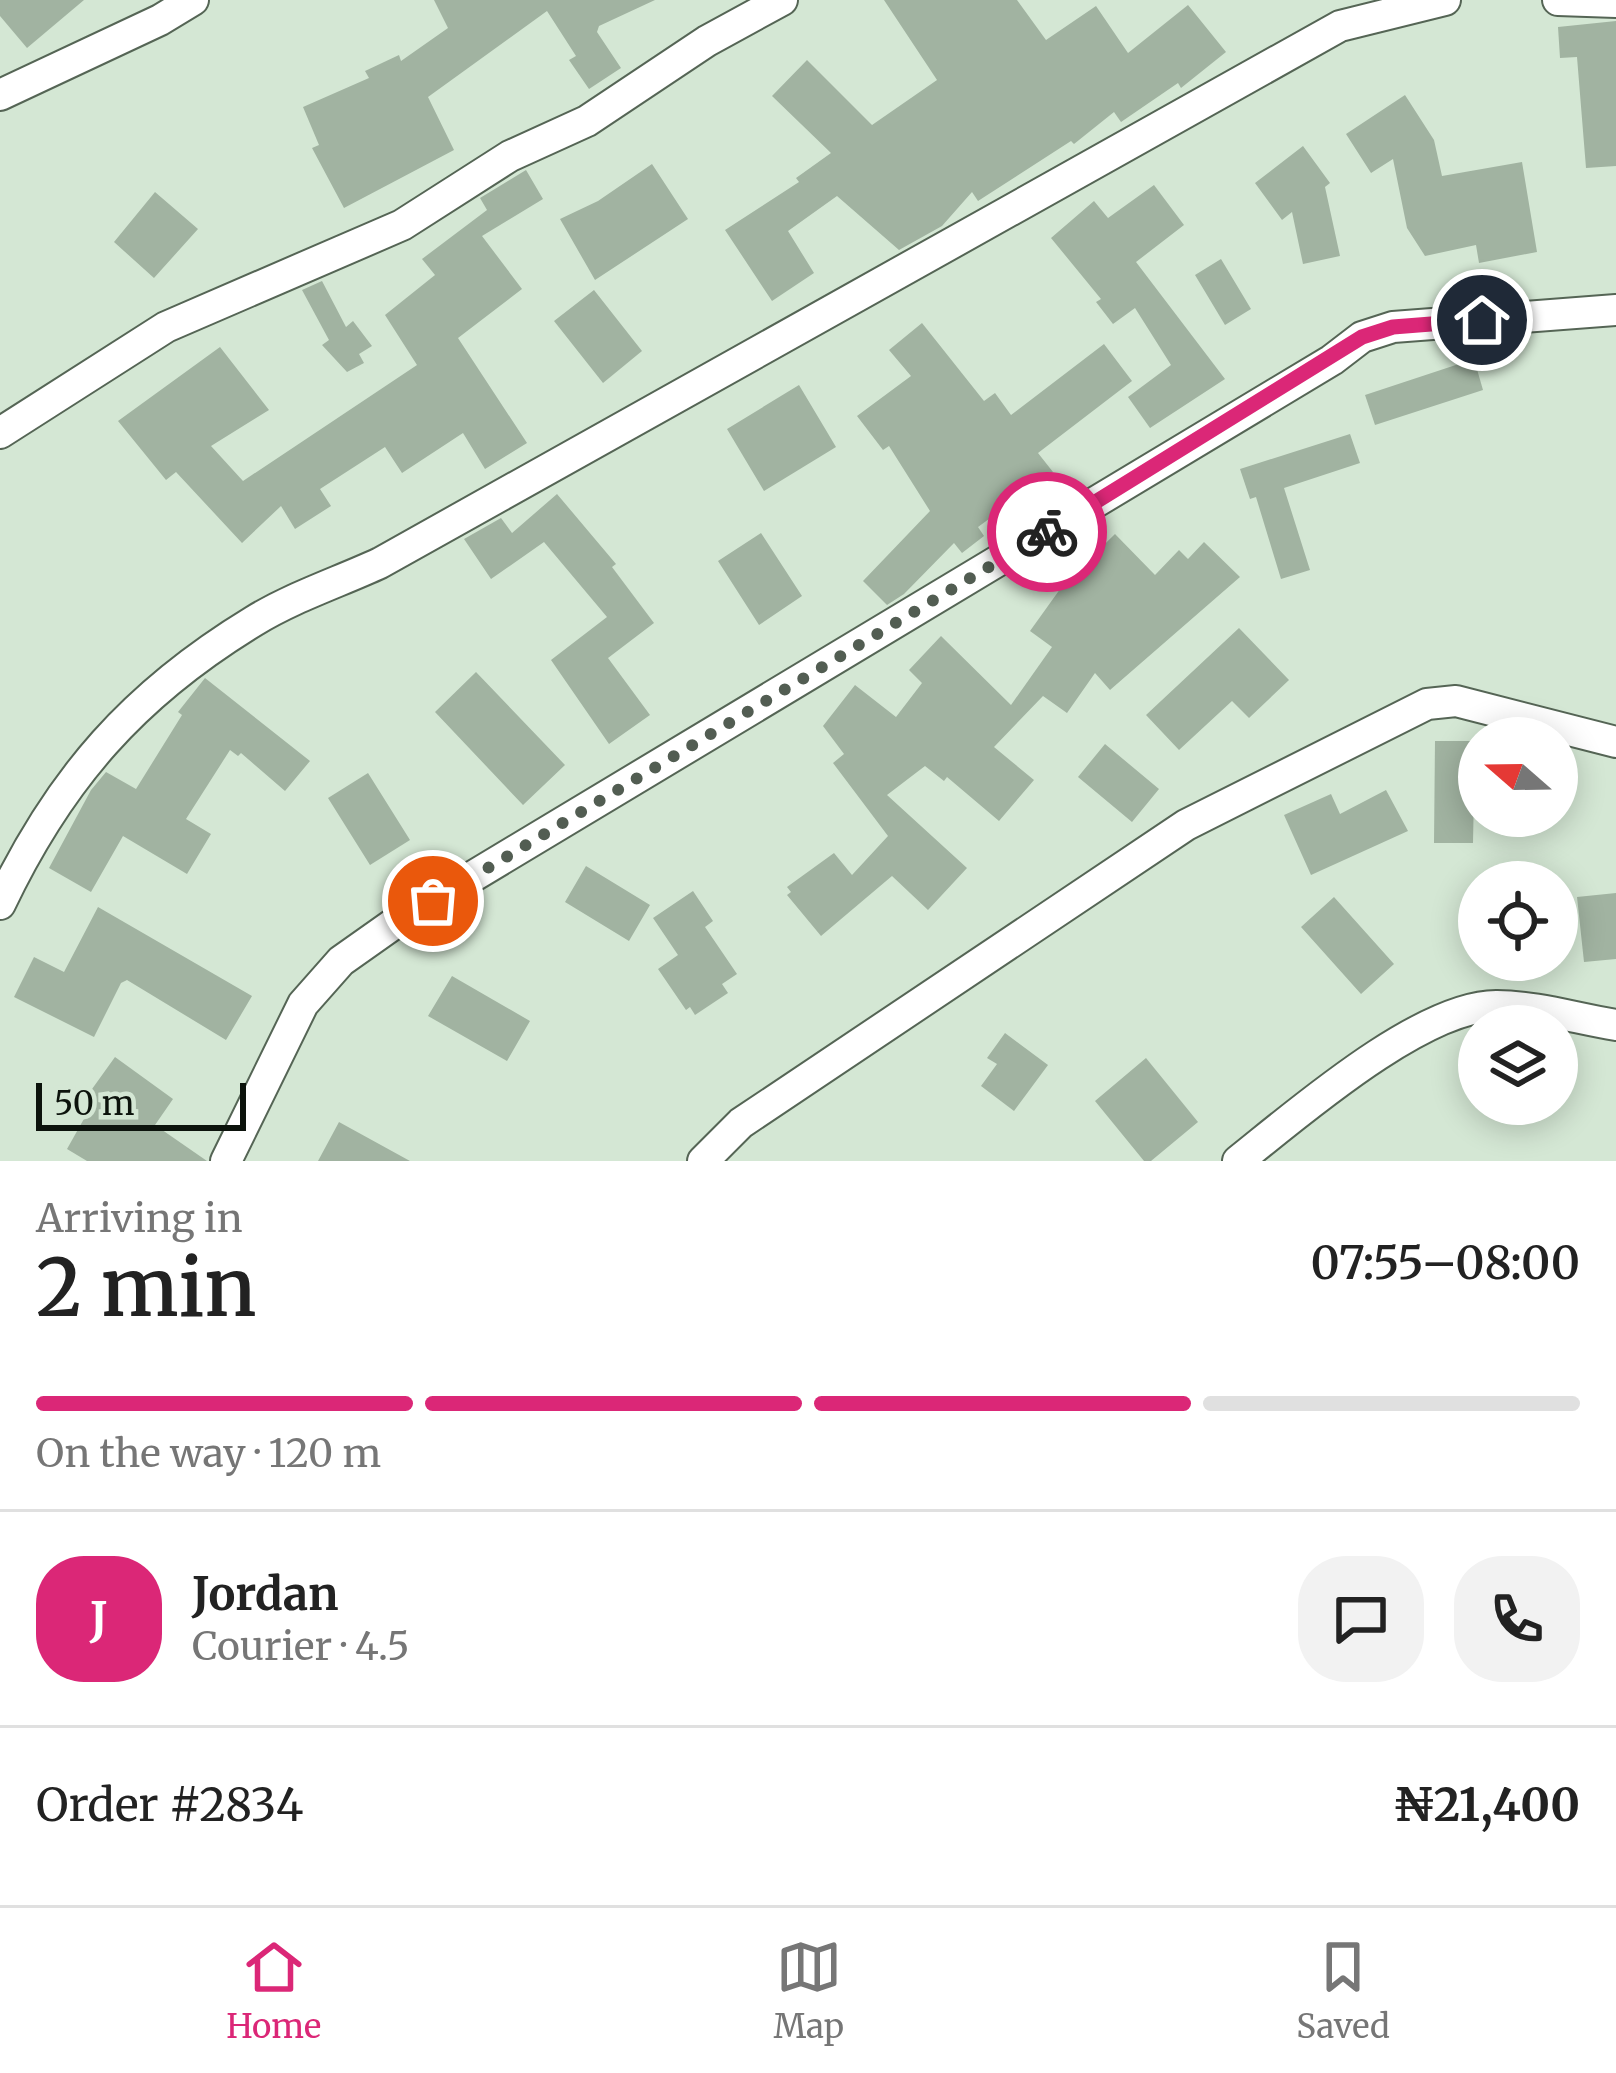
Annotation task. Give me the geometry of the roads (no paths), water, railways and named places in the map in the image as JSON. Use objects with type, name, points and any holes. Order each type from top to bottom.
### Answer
[{"type":"street","points":[[0,95],[193,0]]},
{"type":"street","points":[[0,433],[166,327],[402,225],[510,155],[587,121],[707,41],[782,0]]},
{"type":"street","points":[[0,904],[57,802],[114,727],[186,667],[257,619],[380,563],[1340,26],[1445,0]]},
{"type":"street","points":[[1558,0],[1616,2]]},
{"type":"street","points":[[226,1161],[303,1004],[341,961],[392,925],[1332,360],[1362,337],[1393,327],[1616,310]]},
{"type":"street","points":[[703,1161],[741,1123],[1186,825],[1413,710],[1456,701],[1616,742]]},
{"type":"street","points":[[1238,1161],[1348,1073],[1444,1019],[1495,1005],[1616,1025]]}]
